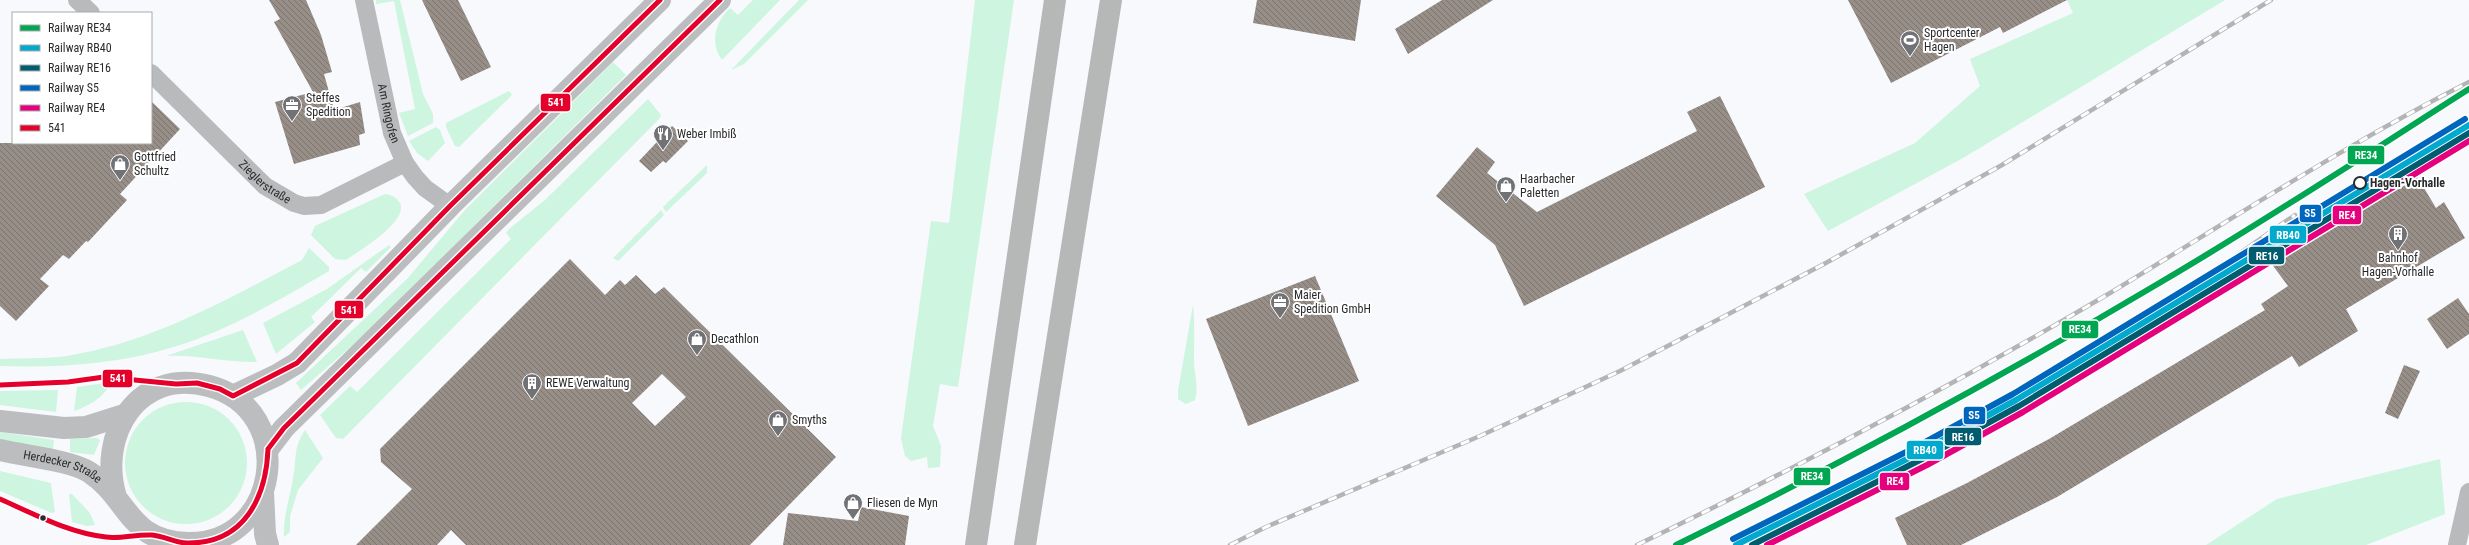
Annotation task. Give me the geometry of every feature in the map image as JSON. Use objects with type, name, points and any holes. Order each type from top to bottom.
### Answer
[{"type":"highway","points":[[976,545],[1055,0]]},
{"type":"highway","points":[[1025,545],[1111,0]]},
{"type":"main road","points":[[233,396],[276,376],[297,362],[450,206],[660,0]]},
{"type":"main road","points":[[268,449],[284,428],[720,0]]},
{"type":"main road","name":"Herdecker Straße","points":[[0,421],[64,428],[86,427],[124,415],[146,395],[176,384],[206,385],[233,396],[255,417],[268,449],[268,471],[263,492],[254,509],[234,529],[207,541],[189,544],[163,539],[144,530],[126,513],[116,497],[88,472],[76,466],[0,450]]},
{"type":"main road","name":"Herdecker Straße","points":[[116,497],[111,478],[111,455],[124,415]]},
{"type":"main road","name":"Herdecker Straße","points":[[263,492],[265,534],[268,545]]},
{"type":"street","points":[[77,0],[90,12]]},
{"type":"street","name":"Am Ringofen","points":[[364,0],[392,133],[405,163],[426,188],[450,206]]},
{"type":"street","name":"Zieglerstraße","points":[[152,74],[265,186],[294,203],[304,206],[321,205],[405,163]]},
{"type":"street","points":[[2457,545],[2469,492]]},
{"type":"green space","points":[[376,0],[400,0],[423,94],[433,114],[433,123],[408,136],[399,113],[415,109],[394,1],[376,4]]},
{"type":"green space","points":[[753,0],[780,0],[722,60],[718,53],[715,40],[716,32],[721,19],[730,8],[738,15]]},
{"type":"green space","points":[[799,0],[808,0],[744,64],[731,70]]},
{"type":"green space","points":[[975,0],[1014,0],[958,387],[940,384],[933,426],[941,446],[940,467],[928,468],[927,457],[911,461],[905,456],[901,438],[931,221],[949,223]]},
{"type":"green space","points":[[2067,0],[2225,0],[1963,158],[1828,231],[1804,194],[1915,143],[1980,86],[1970,59],[2073,13]]},
{"type":"green space","points":[[613,62],[626,75],[362,337],[301,390],[296,383],[408,278],[464,211]]},
{"type":"green space","points":[[509,91],[512,95],[459,147],[455,146],[446,127],[446,123]]},
{"type":"green space","points":[[648,99],[661,115],[659,119],[343,439],[336,438],[320,415],[350,386],[357,392],[511,239],[506,233],[509,229],[545,200]]},
{"type":"green space","points":[[436,127],[440,130],[445,143],[428,161],[417,153],[409,141]]},
{"type":"green space","points":[[707,165],[707,173],[666,212],[663,207]]},
{"type":"green space","points":[[385,194],[394,197],[400,203],[401,210],[397,218],[381,235],[346,260],[335,259],[311,235],[315,226]]},
{"type":"green space","points":[[661,210],[664,215],[618,261],[613,258]]},
{"type":"green space","points":[[389,245],[391,247],[366,272],[361,268],[311,317],[315,322],[276,354],[263,323],[327,289]]},
{"type":"green space","points":[[309,248],[329,267],[329,271],[255,313],[197,339],[155,352],[112,361],[89,364],[45,366],[0,366],[0,359],[67,356],[129,341],[159,330],[217,304],[302,260]]},
{"type":"green space","points":[[1193,305],[1194,360],[1197,391],[1195,400],[1186,404],[1178,399],[1178,391]]},
{"type":"green space","points":[[243,330],[257,362],[189,356],[166,356]]},
{"type":"green space","points":[[105,383],[109,385],[99,398],[89,405],[74,411],[77,387]]},
{"type":"green space","points":[[58,390],[56,412],[0,405],[0,391]]},
{"type":"green space","points":[[186,402],[198,403],[209,407],[220,412],[229,420],[237,429],[242,440],[246,451],[246,475],[242,486],[237,497],[229,506],[220,514],[209,519],[198,523],[186,524],[174,523],[163,519],[152,514],[143,506],[135,497],[130,486],[126,475],[125,463],[126,451],[130,440],[135,429],[143,420],[152,412],[163,407],[174,403]]},
{"type":"green space","points":[[305,430],[323,458],[298,490],[290,516],[290,532],[284,537],[286,514],[297,448],[301,436]]},
{"type":"green space","points":[[0,432],[54,440],[53,450],[0,440]]},
{"type":"green space","points":[[97,438],[100,440],[94,455],[70,452],[70,439]]},
{"type":"green space","points":[[2440,459],[2445,514],[2366,545],[2206,545],[2277,499]]},
{"type":"green space","points":[[0,471],[51,483],[55,512],[52,513],[0,491]]},
{"type":"green space","points":[[69,494],[72,494],[90,513],[95,525],[87,526],[72,522]]},
{"type":"building","points":[[269,0],[306,0],[321,35],[332,72],[324,74],[334,110],[360,102],[365,133],[359,135],[360,145],[294,164],[275,102],[313,92],[274,22],[280,19]]},
{"type":"building","points":[[422,0],[458,0],[491,67],[461,81]]},
{"type":"building","points":[[1257,0],[1361,0],[1355,41],[1253,23]]},
{"type":"building","points":[[1442,0],[1493,0],[1408,54],[1395,29]]},
{"type":"building","name":"Sportcenter Hagen","points":[[1848,0],[2067,0],[2003,33],[2000,27],[1891,83]]},
{"type":"building","points":[[1720,96],[1765,187],[1524,306],[1495,245],[1436,196],[1477,147],[1495,162],[1487,173],[1537,212],[1697,131],[1687,112]]},
{"type":"building","points":[[152,102],[180,129],[120,194],[127,200],[88,242],[86,241],[69,259],[63,255],[40,279],[49,286],[16,321],[0,306],[0,143],[152,144]]},
{"type":"building","name":"Weber Imbiß","points":[[672,126],[688,141],[666,163],[663,161],[651,172],[639,161]]},
{"type":"building","points":[[2412,168],[2436,208],[2444,202],[2465,238],[2346,309],[2358,331],[2299,367],[2292,356],[2057,497],[1961,545],[1907,545],[1895,518],[1967,483],[2049,439],[2265,310],[2261,304],[2288,286],[2268,259]]},
{"type":"building","name":"REWE Verwaltung","points":[[570,259],[605,295],[620,280],[625,285],[636,275],[655,294],[664,287],[836,457],[750,545],[466,545],[451,530],[437,545],[356,545],[412,489],[381,462],[380,449]],"holes":[[[662,374],[686,397],[655,426],[632,403]]]},
{"type":"building","points":[[1315,276],[1359,381],[1248,426],[1206,319]]},
{"type":"building","points":[[2458,298],[2469,314],[2469,334],[2447,349],[2427,319]]},
{"type":"building","points":[[2404,365],[2420,371],[2398,419],[2385,413]]},
{"type":"building","points":[[861,507],[909,516],[905,545],[783,545],[788,513],[858,521]]},
{"type":"railway","points":[[1230,545],[1266,527],[1480,436],[1620,371],[1824,264],[2002,165],[2271,0]]},
{"type":"railway","points":[[1637,545],[1817,455],[1994,360],[2110,293],[2332,157],[2469,82]]},
{"type":"railway","points":[[2100,351],[2295,215]]},
{"type":"railway","points":[[1768,545],[2016,400]]},
{"type":"rail line","name":"RE34","points":[[1676,545],[1860,451],[1982,385],[2102,317],[2239,235],[2469,89]]},
{"type":"rail line","name":"S5","points":[[1733,539],[1918,446],[2013,394],[2465,119]]},
{"type":"rail line","name":"RB40","points":[[1736,545],[1921,452],[2016,400],[2469,125]]},
{"type":"rail line","name":"RE16","points":[[1752,545],[1924,458],[2019,406],[2469,133]]},
{"type":"rail line","name":"RE4","points":[[1767,545],[1927,465],[2023,412],[2469,141]]},
{"type":"transit line","name":"541","points":[[233,396],[297,363],[450,206],[660,0]]},
{"type":"transit line","name":"541","points":[[268,449],[284,428],[720,0]]},
{"type":"transit line","name":"541","points":[[0,385],[68,382],[104,377],[176,384],[197,383],[220,389],[233,396]]},
{"type":"transit line","name":"541","points":[[0,499],[52,522],[92,535],[106,537],[152,535],[183,543],[207,541],[223,536],[237,527],[248,515],[257,501],[263,484],[268,449]]},
{"type":"place","name":"Sportcenter Hagen","points":[[1910,57]]},
{"type":"place","name":"Steffes Spedition","points":[[292,122]]},
{"type":"place","name":"Weber Imbiß","points":[[663,151]]},
{"type":"place","name":"Gottfried Schultz","points":[[120,181]]},
{"type":"place","name":"Hagen-Vorhalle","points":[[2360,183]]},
{"type":"place","name":"Haarbacher Paletten","points":[[1506,203]]},
{"type":"place","name":"Bahnhof Hagen-Vorhalle","points":[[2398,251]]},
{"type":"place","name":"Maier Spedition GmbH","points":[[1280,319]]},
{"type":"place","name":"Decathlon","points":[[697,356]]},
{"type":"place","name":"REWE Verwaltung","points":[[532,400]]},
{"type":"place","name":"Smyths","points":[[778,437]]},
{"type":"place","name":"Fliesen de Myn","points":[[853,520]]}]
